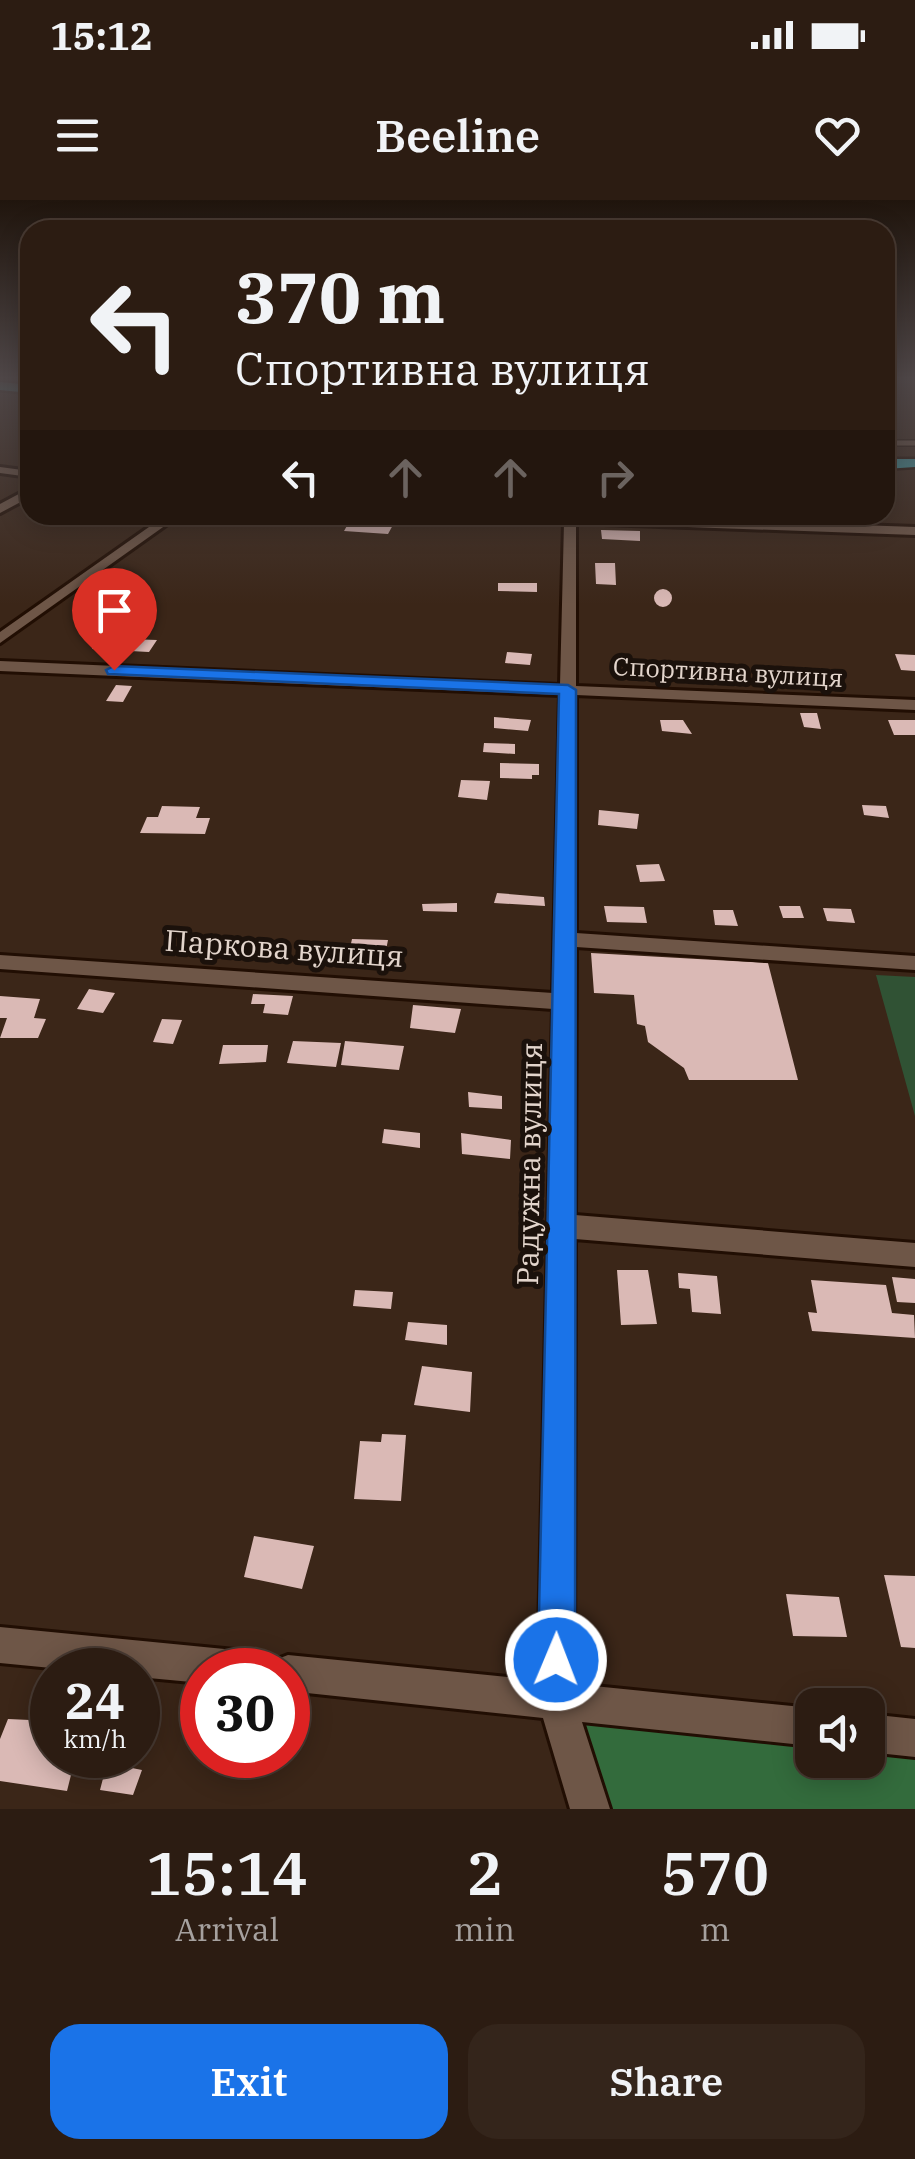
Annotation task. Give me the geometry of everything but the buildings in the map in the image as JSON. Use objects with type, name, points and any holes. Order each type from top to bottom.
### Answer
[{"type":"street","points":[[0,639],[160,525]]},
{"type":"street","name":"Радужна вулиця","points":[[570,525],[556,1699],[590,1809]]},
{"type":"street","points":[[767,525],[915,531]]},
{"type":"street","name":"Спортивна вулиця","points":[[0,666],[915,705]]},
{"type":"street","points":[[565,939],[915,963]]},
{"type":"street","name":"Паркова вулиця","points":[[0,962],[564,1002]]},
{"type":"street","points":[[561,1226],[915,1255]]},
{"type":"street","points":[[0,1645],[180,1663]]},
{"type":"street","points":[[310,1675],[795,1725]]},
{"type":"street","points":[[885,1735],[915,1738]]},
{"type":"green space","points":[[876,975],[915,977],[915,1116]]},
{"type":"green space","points":[[556,1699],[795,1725],[795,1778],[885,1778],[885,1735],[915,1738],[915,1809],[590,1809]]},
{"type":"route","points":[[114,670],[568,690],[556,1660]]}]
